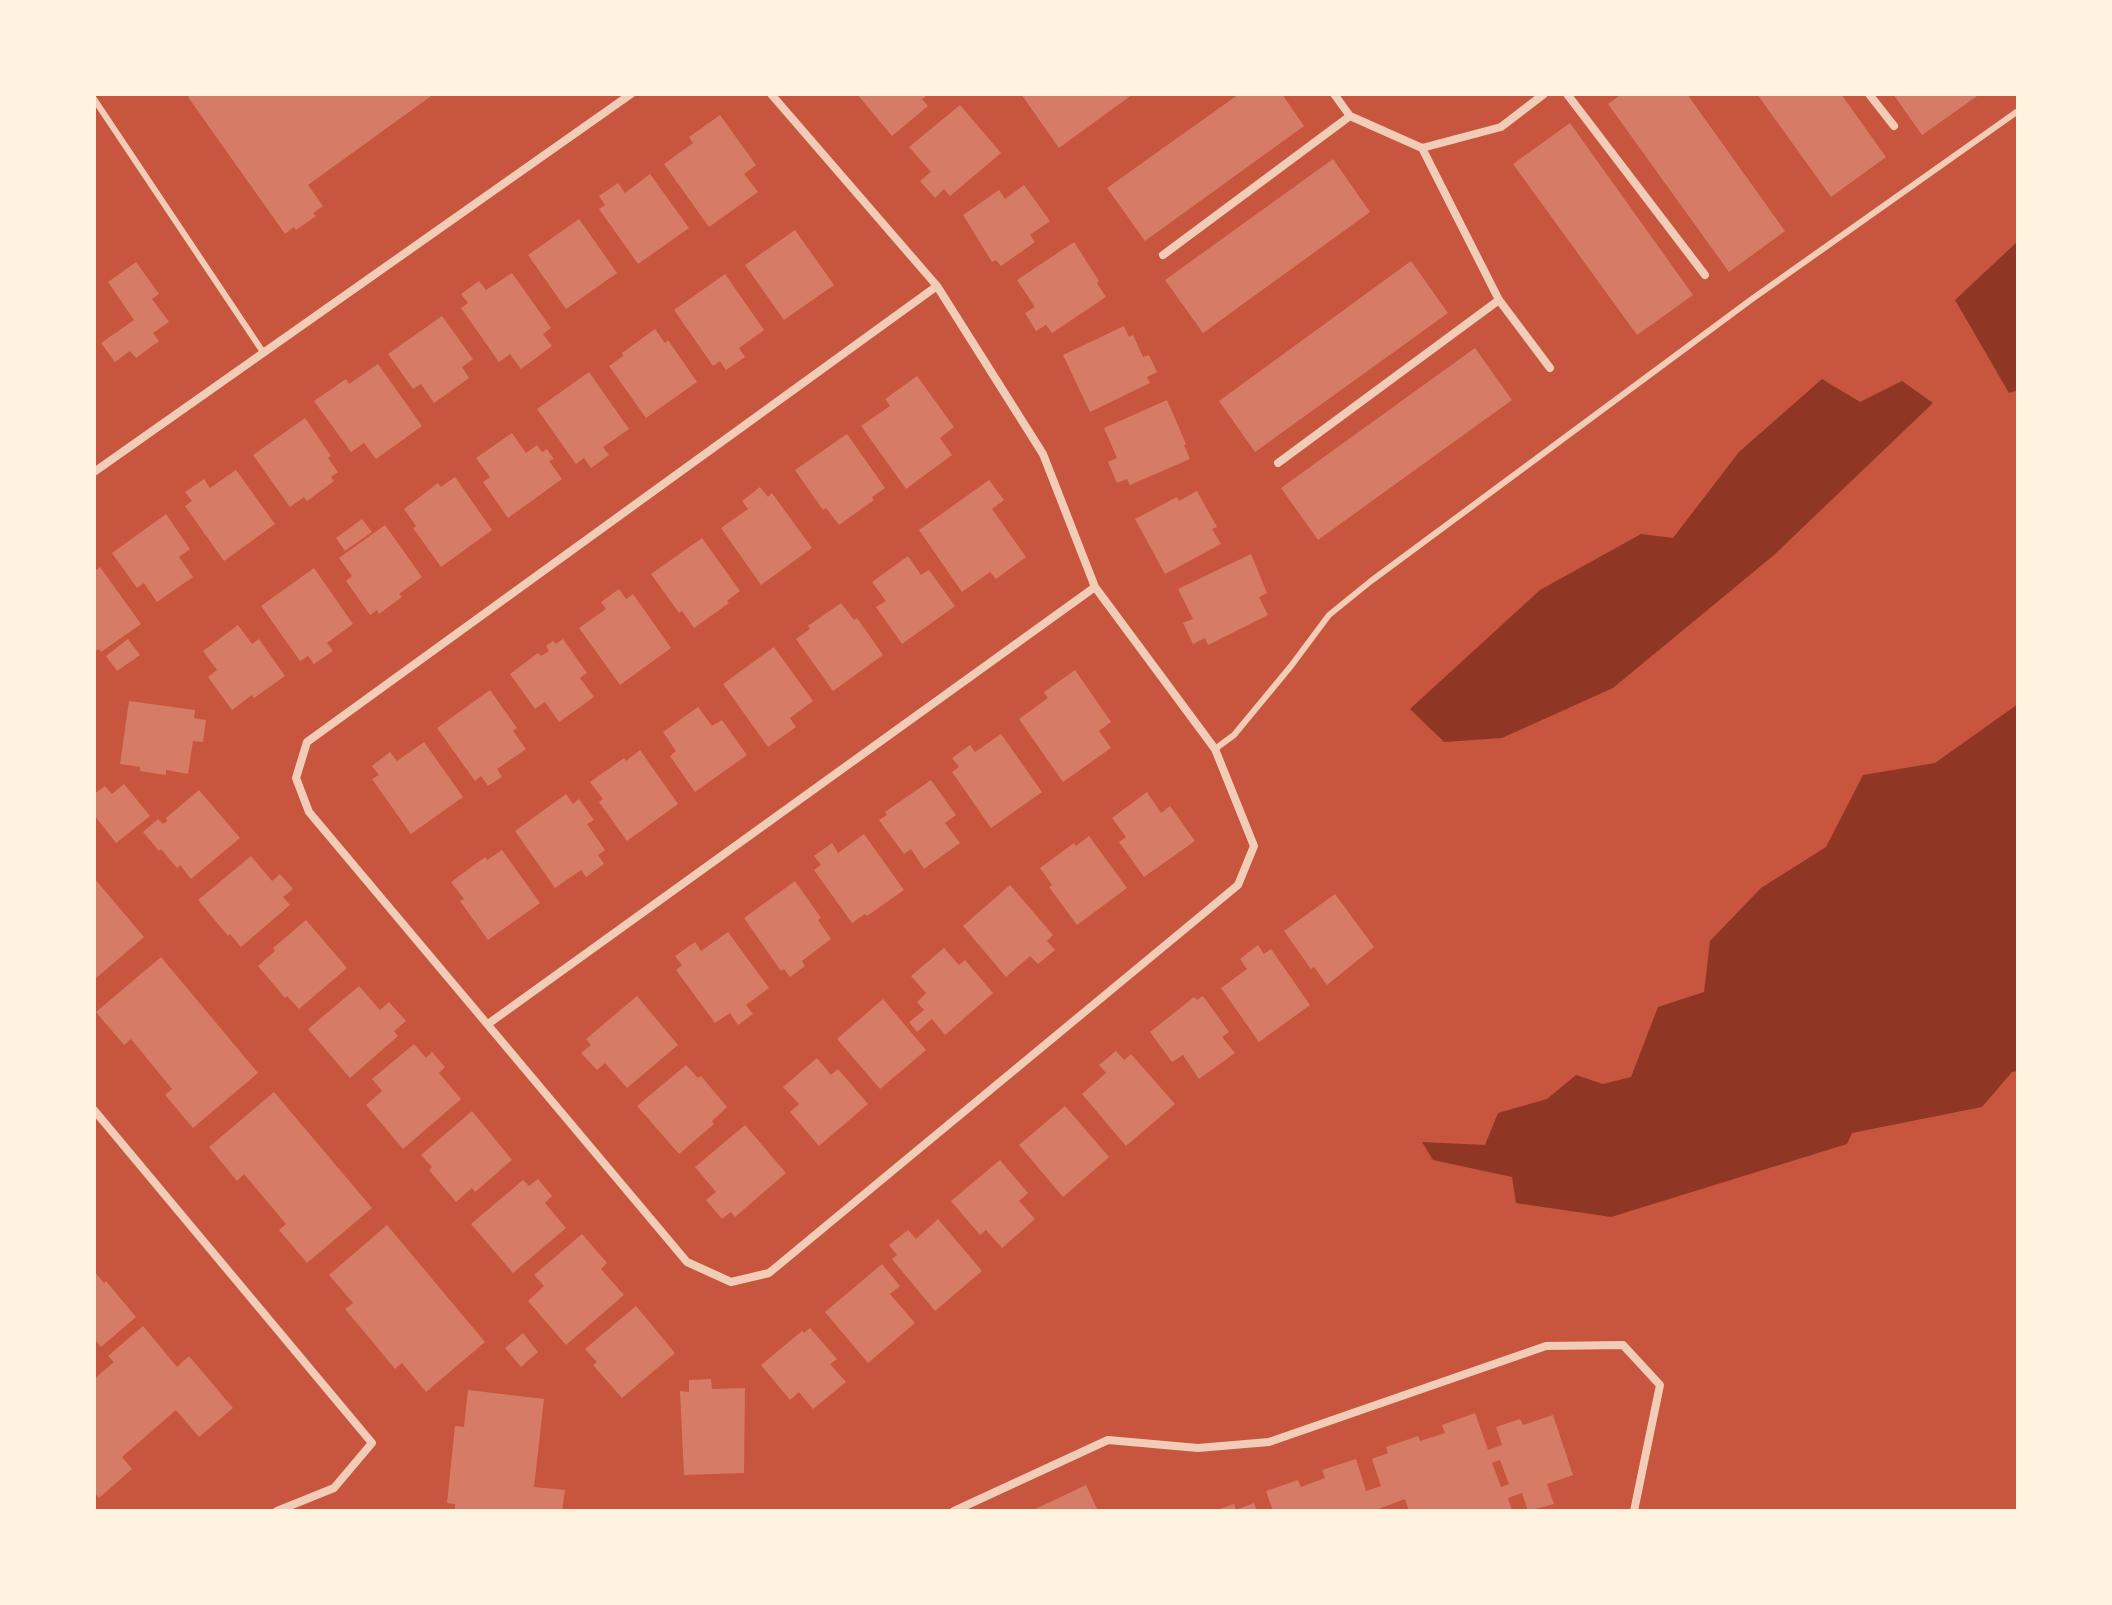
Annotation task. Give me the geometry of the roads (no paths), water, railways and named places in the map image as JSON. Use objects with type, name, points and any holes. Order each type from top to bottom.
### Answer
[{"type":"street","points":[[94,472],[631,94]]},
{"type":"street","points":[[771,94],[937,286],[1043,454],[1095,587],[1215,749],[1254,846],[1238,885],[769,1273],[731,1282],[687,1262],[309,812],[296,778],[307,742],[937,286]]},
{"type":"street","points":[[1334,94],[1350,116],[1422,148],[1501,127],[1544,94]]},
{"type":"street","points":[[1567,94],[1705,275]]},
{"type":"street","points":[[1869,94],[1894,126]]},
{"type":"street","points":[[1163,255],[1350,116]]},
{"type":"street","points":[[1422,148],[1499,300],[1550,368]]},
{"type":"street","points":[[1278,463],[1499,300]]},
{"type":"street","points":[[488,1024],[1095,587]]},
{"type":"street","points":[[94,1110],[372,1443],[334,1488],[277,1511]]},
{"type":"street","points":[[954,1511],[1108,1440],[1198,1448],[1269,1442],[1546,1346],[1623,1345],[1660,1385],[1634,1511]]},
{"type":"lane","points":[[94,99],[263,352]]},
{"type":"lane","points":[[1215,749],[1234,735],[1329,615],[1371,581],[1752,299],[2018,111]]}]
